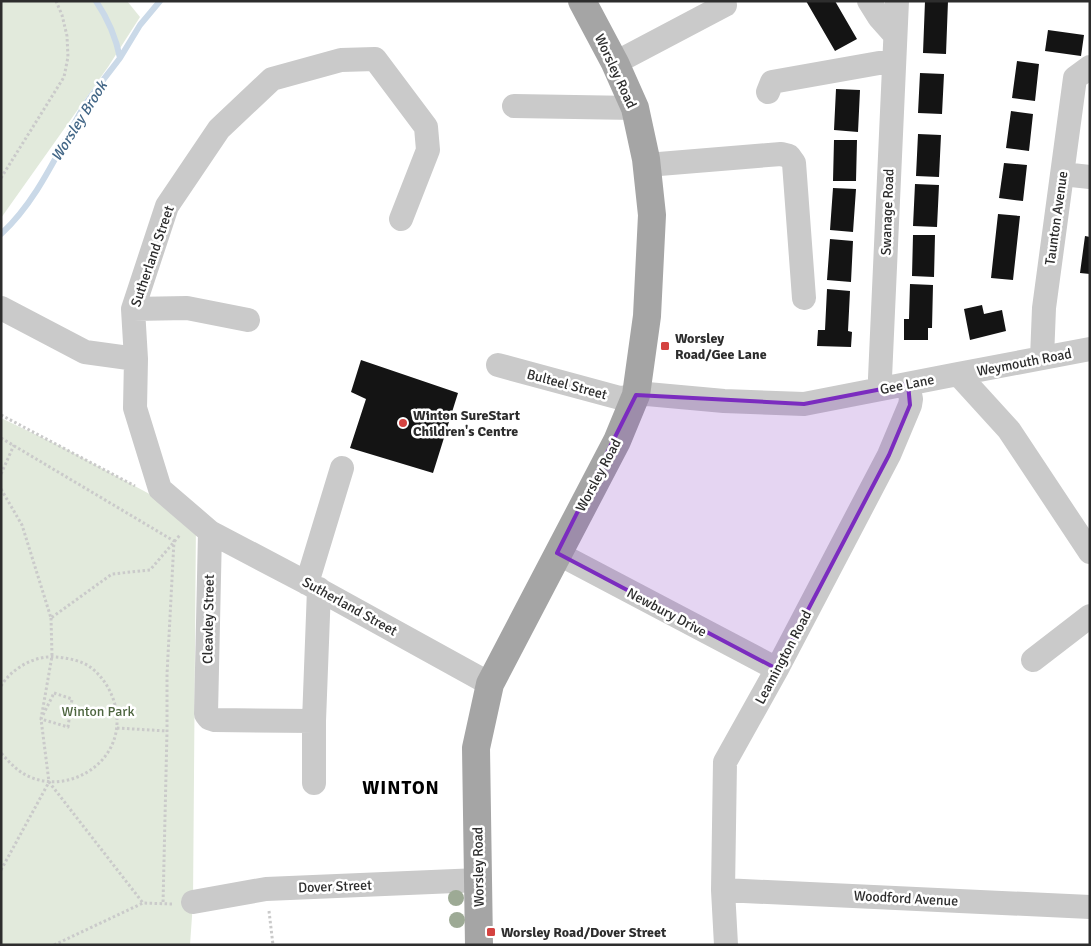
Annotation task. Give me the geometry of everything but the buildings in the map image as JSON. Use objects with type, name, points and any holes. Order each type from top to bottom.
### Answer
[{"type":"main road","name":"Worsley Road","points":[[479,945],[476,748],[490,684],[617,441],[636,395],[647,316],[652,215],[647,165],[635,108],[615,63],[582,1]]},
{"type":"street","points":[[615,63],[725,5],[723,1]]},
{"type":"street","points":[[869,1],[879,17],[895,35]]},
{"type":"street","name":"Swanage Road","points":[[881,389],[897,1]]},
{"type":"street","name":"Sutherland Street","points":[[402,219],[428,150],[426,127],[375,59],[341,60],[272,79],[219,129],[167,206],[133,309],[136,359],[135,408],[160,489],[203,526],[490,684]]},
{"type":"street","points":[[768,92],[772,82],[879,63],[894,63]]},
{"type":"street","name":"Taunton Avenue","points":[[1042,358],[1044,308],[1062,174],[1082,73]]},
{"type":"street","points":[[514,106],[635,108]]},
{"type":"street","points":[[647,165],[781,154],[789,156],[794,163],[804,298]]},
{"type":"street","points":[[1062,174],[1090,176]]},
{"type":"street","points":[[1,308],[85,352],[136,359]]},
{"type":"street","points":[[133,309],[187,308],[248,320]]},
{"type":"street","name":"Weymouth Road","points":[[958,374],[1090,349]]},
{"type":"street","name":"Bulteel Street","points":[[498,365],[620,398],[636,395]]},
{"type":"street","points":[[958,374],[1009,430],[1090,552]]},
{"type":"street","name":"Gee Lane","points":[[636,395],[647,394],[724,402],[804,404],[958,374]]},
{"type":"street","name":"Leamington Road","points":[[726,945],[723,890],[725,762],[777,669],[889,455],[910,405],[908,384]]},
{"type":"street","points":[[314,783],[313,586],[342,468]]},
{"type":"street","name":"Cleavley Street","points":[[203,526],[206,714],[209,718],[215,720],[314,721]]},
{"type":"street","name":"Newbury Drive","points":[[557,553],[777,669]]},
{"type":"street","points":[[1033,660],[1090,616]]},
{"type":"street","name":"Dover Street","points":[[193,902],[266,889],[479,880]]},
{"type":"street","name":"Woodford Avenue","points":[[723,890],[1090,907]]},
{"type":"path","points":[[1,178],[64,77],[68,57],[67,36],[62,15],[56,1]]},
{"type":"path","points":[[1,415],[144,491],[160,489]]},
{"type":"path","points":[[1,438],[174,541]]},
{"type":"path","points":[[1,474],[14,444]]},
{"type":"path","points":[[1,489],[22,525],[50,618],[52,656],[41,718],[49,782],[143,903]]},
{"type":"path","points":[[50,618],[112,574],[150,570],[174,541],[203,526]]},
{"type":"path","points":[[163,904],[167,674],[174,541]]},
{"type":"path","points":[[1,686],[17,668],[34,660],[52,656],[74,660],[93,670],[108,686],[116,706],[117,728],[111,746],[101,762],[86,774],[68,781],[49,782],[30,778],[14,768],[1,753]]},
{"type":"path","points":[[54,693],[72,700],[68,727],[41,718],[54,693]]},
{"type":"path","points":[[117,728],[167,730]]},
{"type":"path","points":[[1,870],[49,782]]},
{"type":"path","points":[[266,889],[273,945]]},
{"type":"path","points":[[54,945],[143,903],[193,902]]},
{"type":"highlighted area","points":[[908,384],[910,405],[889,455],[777,669],[557,553],[636,395],[804,404]]},
{"type":"green space","points":[[1,1],[127,1],[140,17],[108,67],[1,218]]},
{"type":"green space","name":"Winton Park","points":[[1,418],[64,448],[196,519],[193,902],[190,945],[1,945]]},
{"type":"waterway","name":"Worsley Brook","points":[[1,234],[14,221],[37,191],[83,108],[120,58],[111,28],[96,1]]},
{"type":"waterway","points":[[120,58],[140,25],[160,1]]},
{"type":"place","name":"Worsley Road/Gee Lane","points":[[665,346]]},
{"type":"place","name":"Winton SureStart Children's Centre","points":[[403,423]]},
{"type":"place","name":"Worsley Road/Dover Street","points":[[491,932]]},
{"type":"district","name":"WINTON","points":[[401,787]]}]
